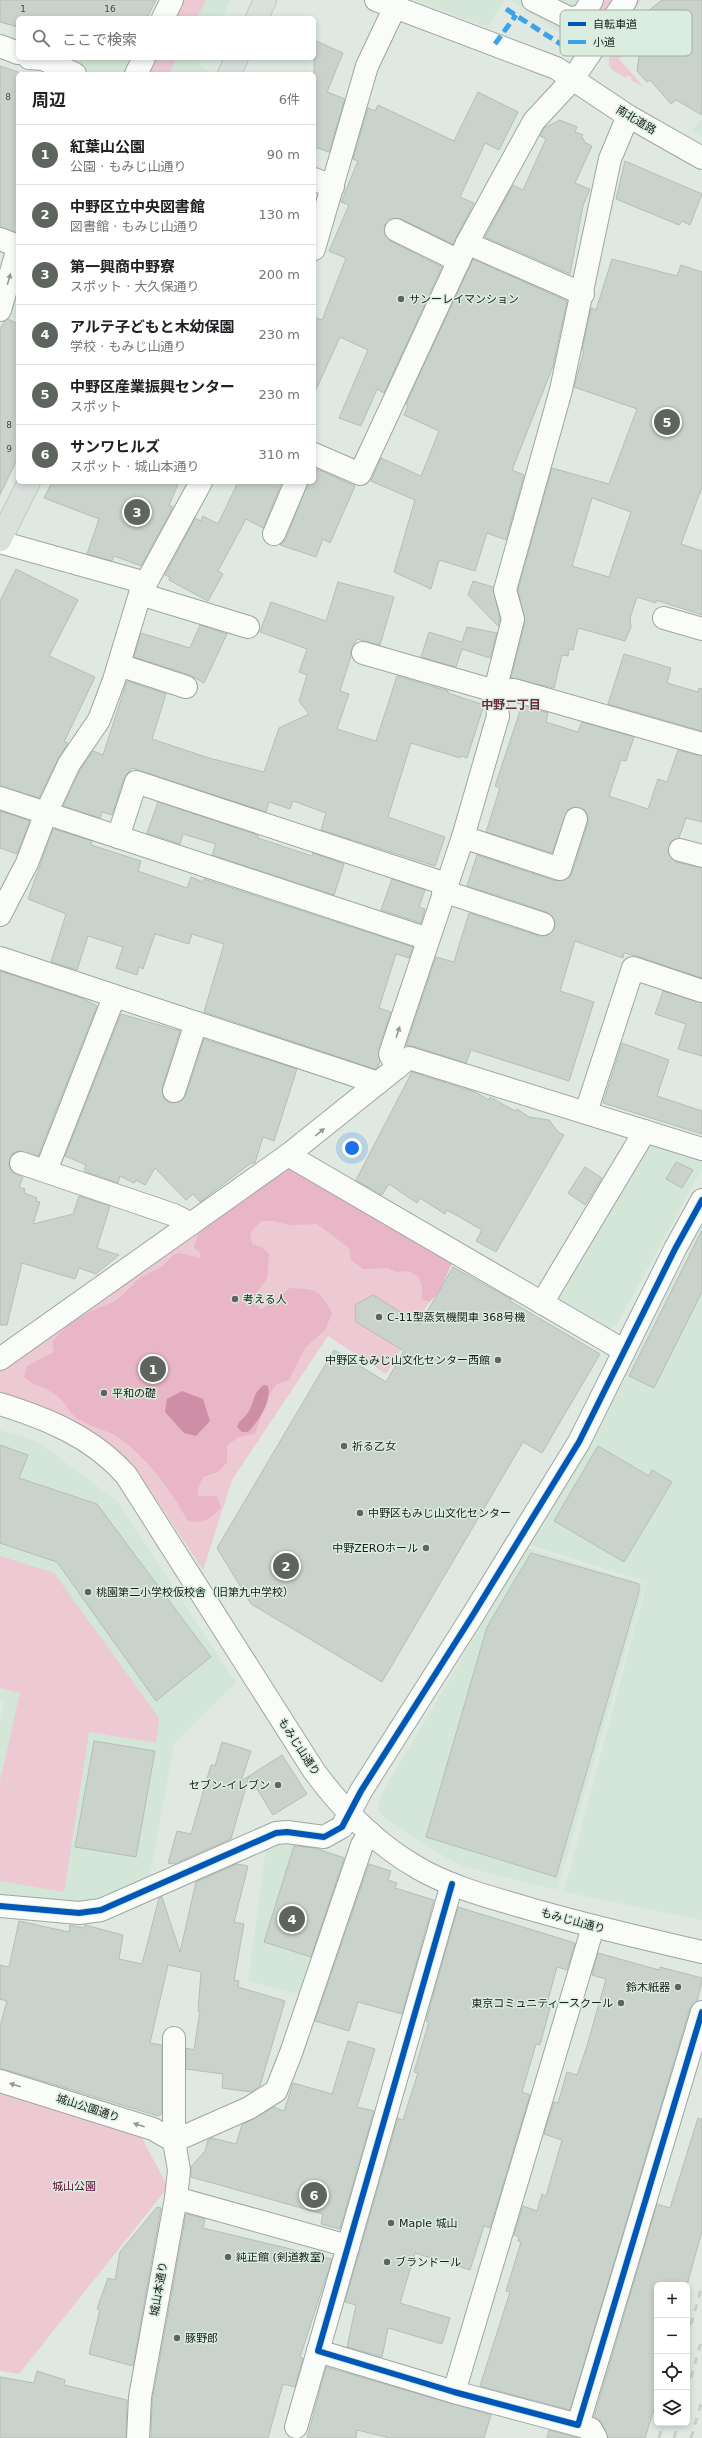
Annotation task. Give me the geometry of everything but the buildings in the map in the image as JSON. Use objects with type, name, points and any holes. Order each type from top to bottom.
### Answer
[{"type":"main road","points":[[257,16],[265,0]]},
{"type":"main road","points":[[230,72],[236,60]]},
{"type":"main road","points":[[0,541],[28,484]]},
{"type":"street","points":[[164,16],[172,0]]},
{"type":"street","points":[[533,0],[560,14]]},
{"type":"street","points":[[586,10],[592,0]]},
{"type":"street","points":[[619,10],[626,0]]},
{"type":"street","points":[[316,234],[323,183],[367,66],[386,4]]},
{"type":"street","name":"南北道路","points":[[386,4],[556,68],[628,116],[702,158]]},
{"type":"street","points":[[0,46],[16,53]]},
{"type":"street","points":[[316,455],[360,474],[463,252],[534,121],[572,80],[588,56]]},
{"type":"street","points":[[45,60],[71,72]]},
{"type":"street","points":[[137,72],[143,60]]},
{"type":"street","points":[[397,1068],[390,1054],[463,837],[498,716],[496,691],[513,619],[505,590],[560,397],[583,294],[610,159],[628,116]]},
{"type":"street","points":[[396,230],[583,294]]},
{"type":"street","points":[[0,239],[16,246]]},
{"type":"street","points":[[0,310],[16,254]]},
{"type":"street","points":[[0,915],[27,864],[46,813],[69,764],[99,720],[119,665],[143,589],[200,484]]},
{"type":"street","points":[[274,534],[295,484]]},
{"type":"street","points":[[0,541],[143,589],[248,628]]},
{"type":"street","points":[[664,618],[702,629]]},
{"type":"street","points":[[363,653],[496,691],[514,690],[702,744]]},
{"type":"street","points":[[119,665],[186,687]]},
{"type":"street","points":[[118,837],[136,782],[445,888],[543,924]]},
{"type":"street","points":[[0,798],[428,939]]},
{"type":"street","points":[[463,837],[560,869],[576,819]]},
{"type":"street","points":[[680,850],[702,856]]},
{"type":"street","points":[[0,958],[114,997],[378,1083]]},
{"type":"street","points":[[586,1112],[633,968],[702,991]]},
{"type":"street","points":[[48,1163],[114,997]]},
{"type":"street","points":[[174,1091],[196,1023]]},
{"type":"street","points":[[0,1359],[288,1155],[409,1058],[702,1149]]},
{"type":"street","points":[[542,1303],[645,1131]]},
{"type":"street","points":[[288,1155],[623,1350]]},
{"type":"street","points":[[21,1163],[174,1215],[191,1224]]},
{"type":"street","points":[[0,1906],[79,1913],[101,1910],[276,1833],[324,1836],[342,1827],[361,1791],[471,1618],[579,1442],[623,1350],[702,1200]]},
{"type":"street","name":"もみじ山通り","points":[[0,1404],[48,1420],[73,1432],[98,1449],[126,1475],[314,1771],[350,1814],[370,1833],[418,1868],[452,1884],[483,1895],[593,1927],[702,1952]]},
{"type":"street","points":[[174,2141],[249,2108],[276,2091],[294,2045],[362,1844],[370,1833]]},
{"type":"street","points":[[296,2427],[452,1884]]},
{"type":"street","points":[[454,2392],[593,1927]]},
{"type":"street","points":[[578,2425],[702,2012]]},
{"type":"street","name":"城山本通り","points":[[138,2438],[140,2397],[176,2198],[179,2170],[174,2141],[174,2038]]},
{"type":"street","name":"城山公園通り","points":[[0,2081],[153,2129],[174,2141]]},
{"type":"street","points":[[176,2198],[348,2246]]},
{"type":"street","points":[[318,2351],[454,2392],[591,2429],[596,2438]]},
{"type":"shaded area","points":[[206,0],[230,0],[223,16],[198,16]]},
{"type":"shaded area","points":[[414,0],[505,0],[487,27]]},
{"type":"shaded area","points":[[511,0],[612,0],[605,10],[560,10],[560,32]]},
{"type":"shaded area","points":[[64,60],[134,60],[128,72],[91,72]]},
{"type":"shaded area","points":[[176,60],[201,60],[199,65],[210,71],[210,72],[170,72]]},
{"type":"shaded area","points":[[702,118],[702,137],[692,131]]},
{"type":"shaded area","points":[[645,1140],[702,1154],[702,1169],[616,1326],[607,1328],[555,1299]]},
{"type":"shaded area","points":[[288,1168],[299,1171],[452,1263],[439,1293],[429,1302],[422,1299],[422,1287],[419,1277],[408,1271],[396,1272],[388,1268],[363,1269],[351,1260],[349,1248],[317,1224],[291,1225],[273,1221],[261,1221],[250,1233],[252,1244],[262,1247],[269,1254],[268,1271],[266,1280],[255,1297],[254,1302],[261,1309],[275,1301],[290,1288],[306,1289],[312,1290],[320,1295],[332,1313],[325,1330],[305,1348],[289,1380],[277,1384],[267,1398],[255,1434],[239,1437],[227,1445],[227,1462],[218,1472],[203,1477],[198,1489],[198,1496],[217,1496],[221,1507],[214,1515],[206,1520],[198,1522],[187,1520],[165,1485],[134,1450],[114,1435],[87,1424],[77,1418],[57,1396],[24,1377],[27,1366],[54,1352],[52,1342],[67,1326],[85,1314],[117,1300],[141,1277],[162,1267],[173,1255],[180,1253],[200,1258],[200,1252],[194,1248],[198,1235],[212,1221]]},
{"type":"shaded area","points":[[702,1225],[702,1920],[564,1892],[647,1582],[530,1545],[622,1384]]},
{"type":"shaded area","points":[[264,1385],[268,1386],[269,1392],[264,1410],[248,1432],[242,1432],[237,1427],[249,1411],[257,1392]]},
{"type":"shaded area","points":[[182,1391],[203,1399],[210,1421],[196,1436],[184,1433],[165,1412],[167,1399]]},
{"type":"shaded area","name":"桃園第二小学校仮校舎（旧第九中学校）","points":[[0,1430],[38,1442],[117,1501],[236,1683],[174,1744],[150,1876],[77,1906],[0,1894],[0,1722],[5,1701],[0,1700]]},
{"type":"shaded area","points":[[527,1548],[645,1584],[557,1890],[462,1866],[385,1819],[379,1811],[379,1803],[385,1788]]},
{"type":"shaded area","points":[[295,1840],[347,1857],[301,1995],[248,1981],[266,1849]]},
{"type":"green space","points":[[180,0],[206,0],[198,16],[172,16]]},
{"type":"green space","points":[[605,0],[612,0],[605,10],[599,10]]},
{"type":"green space","points":[[639,0],[641,0],[634,10],[632,10]]},
{"type":"green space","points":[[661,0],[664,0],[653,10],[649,10]]},
{"type":"green space","points":[[600,56],[603,56],[598,63],[596,62]]},
{"type":"green space","points":[[610,56],[622,56],[619,59],[644,87],[631,80],[632,78],[628,75],[626,78],[612,70],[609,61]]},
{"type":"green space","points":[[150,60],[176,60],[170,72],[144,72]]},
{"type":"green space","points":[[287,1167],[455,1259],[386,1374],[328,1336],[232,1480],[203,1570],[134,1466],[113,1447],[71,1418],[0,1394],[0,1364]]},
{"type":"green space","points":[[0,1556],[54,1573],[159,1718],[156,1743],[89,1732],[64,1892],[0,1881],[0,1781],[20,1693],[0,1688]]},
{"type":"green space","name":"城山公園","points":[[0,2086],[137,2129],[168,2187],[19,2374],[0,2371]]},
{"type":"railway","points":[[690,2328],[702,2286]]},
{"type":"railway","points":[[687,2390],[702,2339]]},
{"type":"railway","points":[[691,2438],[702,2400]]},
{"type":"railway","points":[[659,2438],[662,2426]]},
{"type":"railway","points":[[674,2438],[677,2426]]},
{"type":"marked path","points":[[506,9],[560,44]]},
{"type":"marked path","points":[[495,44],[516,15]]},
{"type":"cycle path","points":[[0,1906],[79,1913],[101,1910],[276,1833],[287,1832],[324,1837],[342,1827],[361,1791],[471,1618],[579,1442],[675,1249],[702,1200]]},
{"type":"cycle path","points":[[452,1884],[318,2351],[454,2392],[578,2425],[702,2012]]},
{"type":"place","name":"サンーレイマンション","points":[[401,299]]},
{"type":"place","name":"中野区産業振興センター","points":[[667,422]]},
{"type":"place","name":"第一興商中野寮","points":[[137,512]]},
{"type":"place","name":"考える人","points":[[235,1299]]},
{"type":"place","name":"C-11型蒸気機関車 368号機","points":[[379,1317]]},
{"type":"place","name":"中野区もみじ山文化センター西館","points":[[498,1360]]},
{"type":"place","name":"紅葉山公園","points":[[153,1369]]},
{"type":"place","name":"平和の礎","points":[[104,1393]]},
{"type":"place","name":"祈る乙女","points":[[344,1446]]},
{"type":"place","name":"中野区もみじ山文化センター","points":[[360,1513]]},
{"type":"place","name":"中野ZEROホール","points":[[426,1548]]},
{"type":"place","name":"中野区立中央図書館","points":[[286,1566]]},
{"type":"place","name":"桃園第二小学校仮校舎（旧第九中学校）","points":[[88,1592]]},
{"type":"place","name":"セブン-イレブン","points":[[278,1785]]},
{"type":"place","name":"アルテ子どもと木幼保園","points":[[292,1919]]},
{"type":"place","name":"鈴木紙器","points":[[678,1987]]},
{"type":"place","name":"東京コミュニティースクール","points":[[621,2003]]},
{"type":"place","name":"サンワヒルズ","points":[[314,2195]]},
{"type":"place","name":"Maple 城山","points":[[391,2223]]},
{"type":"place","name":"純正館 (剣道教室)","points":[[228,2257]]},
{"type":"place","name":"ブランドール","points":[[387,2262]]},
{"type":"place","name":"豚野郎","points":[[177,2338]]},
{"type":"district","name":"中野二丁目","points":[[511,705]]}]
